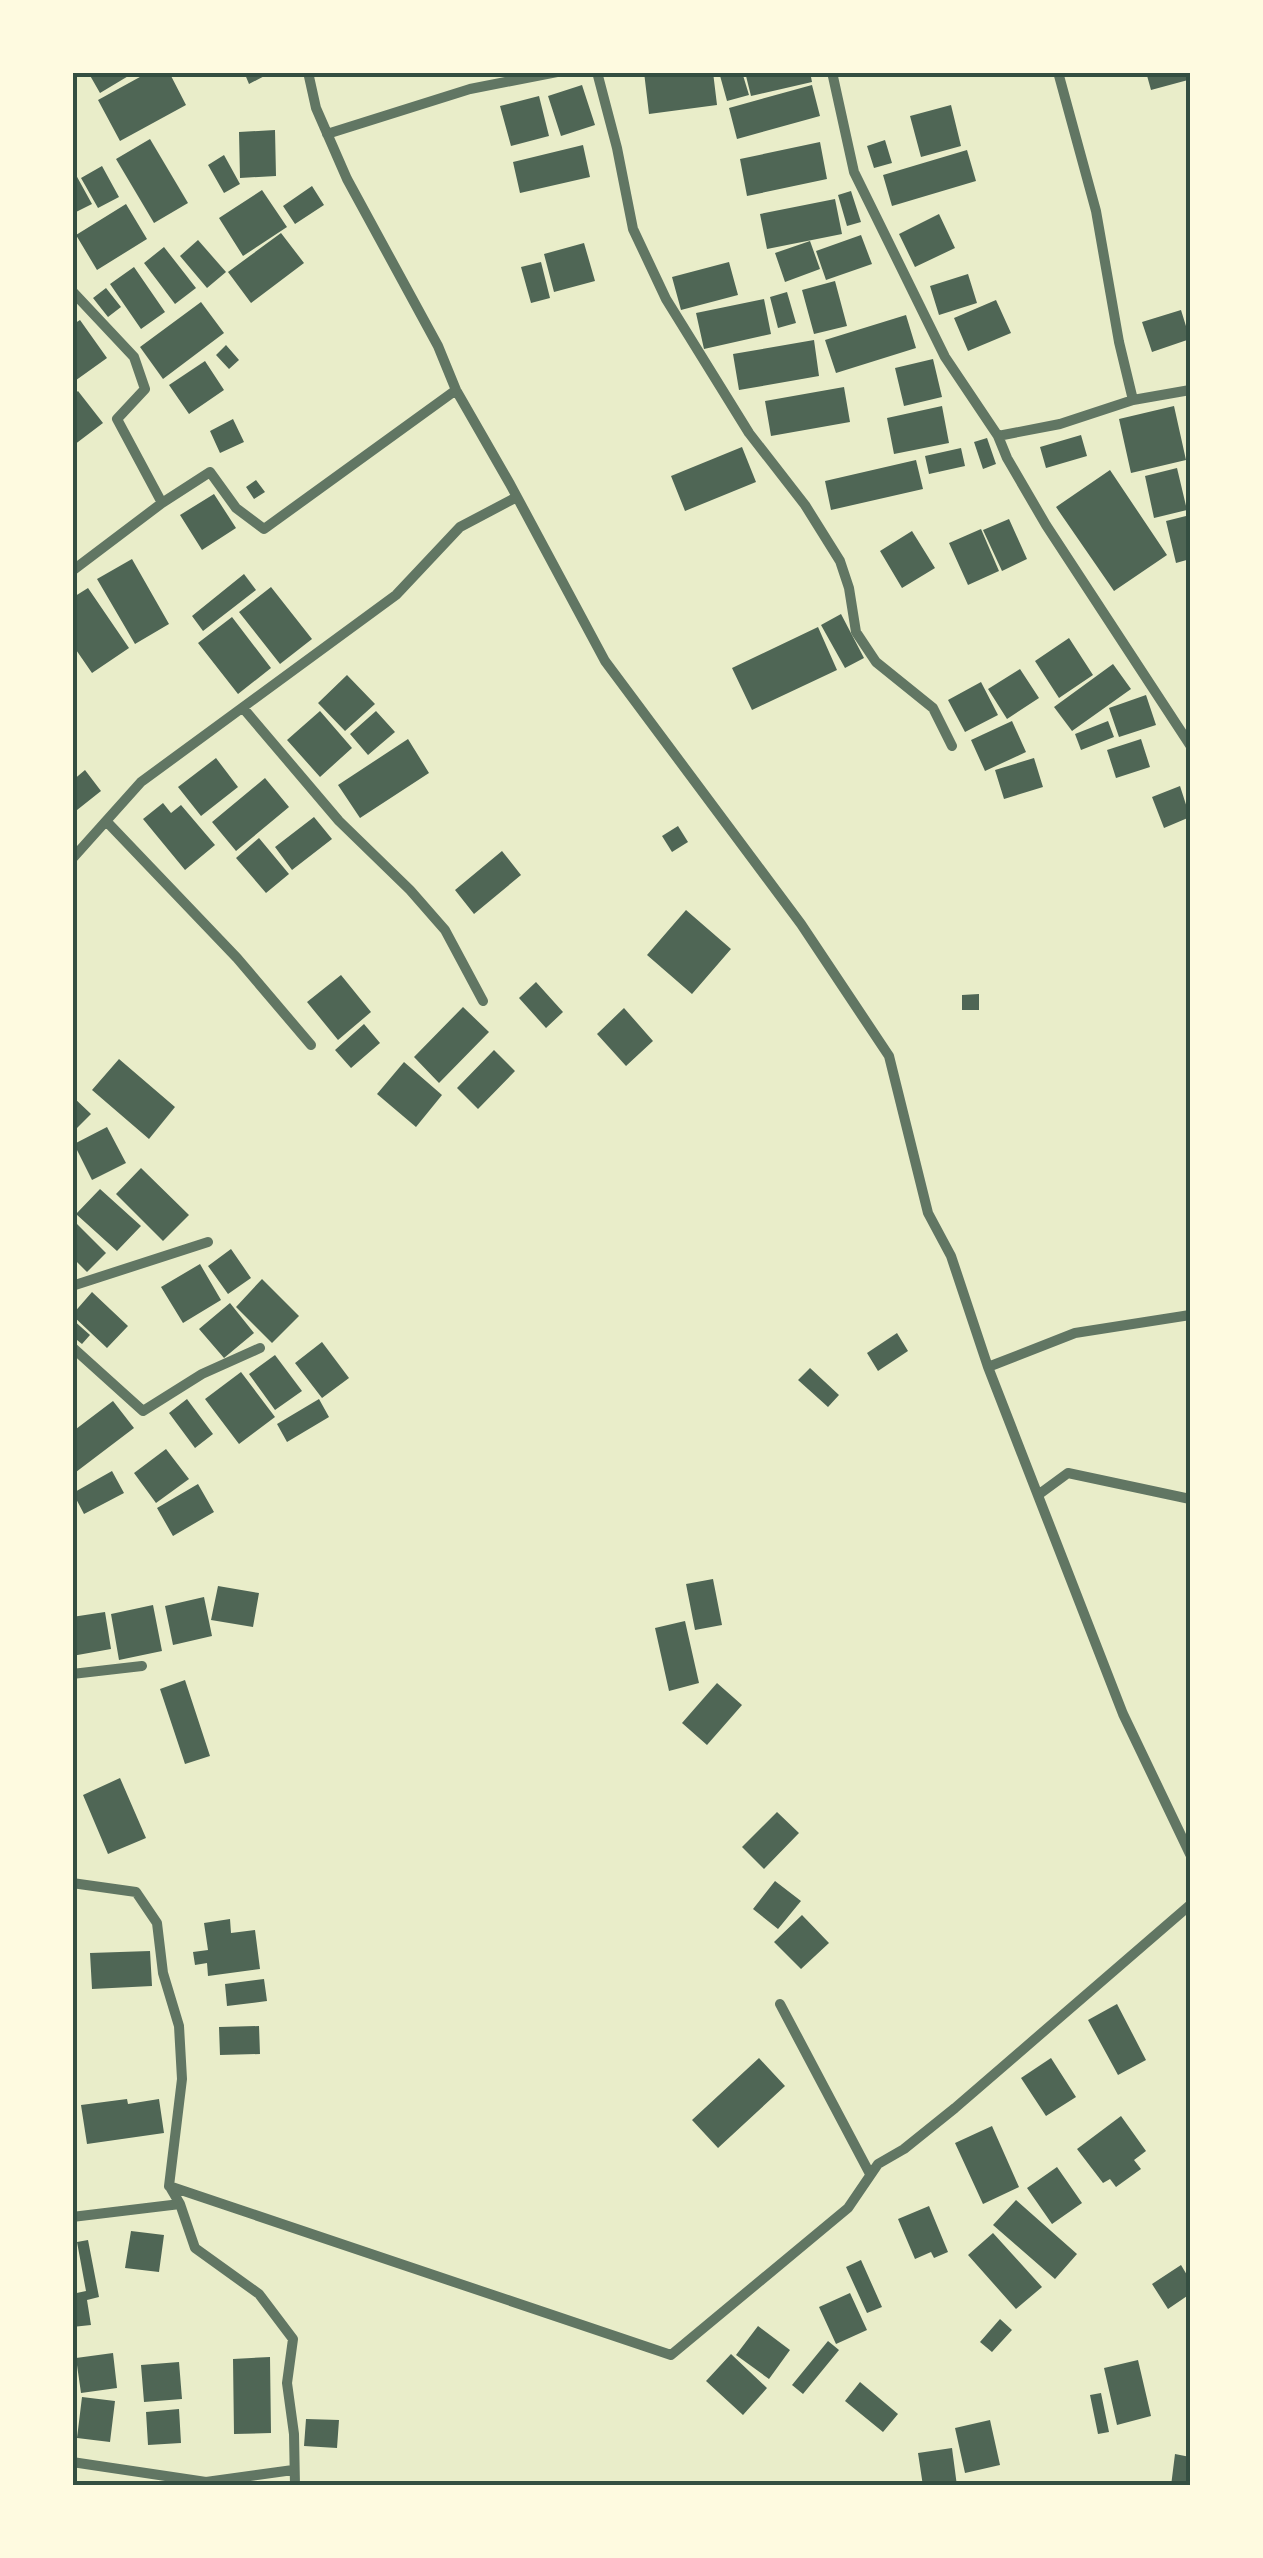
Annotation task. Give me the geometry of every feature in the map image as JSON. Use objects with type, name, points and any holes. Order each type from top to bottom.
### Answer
[{"type":"street","points":[[308,72],[327,134],[347,179],[438,346],[456,390],[605,661],[800,924],[889,1056],[928,1213],[951,1256],[988,1368],[1122,1714],[1190,1854]]},
{"type":"street","points":[[327,134],[470,89],[557,72]]},
{"type":"street","points":[[597,72],[618,148],[633,229],[666,298],[750,433],[806,505],[840,561],[856,632],[876,662],[932,708],[952,746]]},
{"type":"street","points":[[832,72],[854,172],[945,357],[998,436],[1006,458],[1046,525],[1190,746]]},
{"type":"street","points":[[1058,72],[1096,211],[1133,400]]},
{"type":"street","points":[[72,291],[134,358],[145,389],[117,419],[162,504]]},
{"type":"street","points":[[72,571],[210,472],[236,508],[264,528],[456,390]]},
{"type":"street","points":[[998,436],[1060,424],[1133,400],[1190,390]]},
{"type":"street","points":[[72,859],[142,782],[396,595],[460,526],[516,498]]},
{"type":"street","points":[[242,708],[339,821],[445,930],[483,1000]]},
{"type":"street","points":[[108,823],[237,958],[311,1045]]},
{"type":"street","points":[[72,1286],[208,1242]]},
{"type":"street","points":[[988,1368],[1075,1333],[1190,1315]]},
{"type":"street","points":[[72,1347],[144,1411],[202,1374],[260,1348]]},
{"type":"street","points":[[1038,1495],[1068,1472],[1190,1499]]},
{"type":"street","points":[[72,1674],[142,1666]]},
{"type":"street","points":[[72,1883],[136,1892],[157,1923],[162,1973],[179,2026],[182,2079],[169,2186],[180,2204],[195,2248],[258,2294],[293,2339],[287,2383],[294,2434],[295,2486]]},
{"type":"street","points":[[169,2186],[671,2355],[848,2208],[882,2160],[955,2108],[1190,1905]]},
{"type":"street","points":[[780,2004],[870,2174]]},
{"type":"street","points":[[72,2217],[180,2204]]},
{"type":"street","points":[[72,2462],[206,2482],[293,2470]]},
{"type":"building","points":[[88,72],[135,72],[100,93]]},
{"type":"building","points":[[149,72],[169,72],[186,105],[120,141],[98,100]]},
{"type":"building","points":[[244,72],[272,72],[249,84]]},
{"type":"building","points":[[644,72],[713,72],[717,105],[649,114]]},
{"type":"building","points":[[719,72],[742,72],[749,95],[727,101]]},
{"type":"building","points":[[745,72],[810,72],[812,82],[751,96]]},
{"type":"building","points":[[1146,72],[1185,72],[1188,80],[1151,90]]},
{"type":"building","points":[[582,85],[595,125],[561,136],[548,96]]},
{"type":"building","points":[[812,85],[820,116],[737,139],[729,108]]},
{"type":"building","points":[[539,96],[549,136],[511,146],[500,106]]},
{"type":"building","points":[[951,105],[961,146],[921,157],[910,116]]},
{"type":"building","points":[[275,130],[276,176],[240,178],[239,132]]},
{"type":"building","points":[[150,139],[188,203],[154,223],[116,159]]},
{"type":"building","points":[[885,140],[892,163],[874,168],[867,146]]},
{"type":"building","points":[[820,142],[827,179],[747,196],[740,159]]},
{"type":"building","points":[[583,145],[590,177],[520,193],[513,162]]},
{"type":"building","points":[[967,150],[976,181],[892,206],[883,175]]},
{"type":"building","points":[[224,155],[240,184],[224,193],[208,165]]},
{"type":"building","points":[[102,166],[119,197],[98,208],[81,178]]},
{"type":"building","points":[[76,175],[92,204],[72,214],[72,177]]},
{"type":"building","points":[[312,186],[324,205],[295,224],[283,206]]},
{"type":"building","points":[[262,190],[287,227],[243,256],[219,218]]},
{"type":"building","points":[[851,191],[861,222],[847,226],[838,195]]},
{"type":"building","points":[[835,199],[842,234],[767,249],[760,214]]},
{"type":"building","points":[[126,204],[147,239],[97,270],[76,235]]},
{"type":"building","points":[[939,214],[955,248],[915,267],[899,234]]},
{"type":"building","points":[[281,233],[304,263],[251,303],[228,272]]},
{"type":"building","points":[[861,235],[872,264],[826,280],[816,251]]},
{"type":"building","points":[[198,240],[226,272],[207,288],[180,256]]},
{"type":"building","points":[[810,241],[820,269],[785,282],[775,253]]},
{"type":"building","points":[[584,243],[595,281],[554,292],[544,254]]},
{"type":"building","points":[[164,247],[196,288],[175,304],[144,263]]},
{"type":"building","points":[[541,262],[550,298],[531,303],[521,267]]},
{"type":"building","points":[[729,262],[738,295],[681,310],[672,277]]},
{"type":"building","points":[[134,267],[165,312],[141,329],[110,284]]},
{"type":"building","points":[[968,274],[977,303],[939,315],[930,286]]},
{"type":"building","points":[[835,281],[847,326],[814,334],[802,290]]},
{"type":"building","points":[[106,288],[121,307],[108,317],[93,298]]},
{"type":"building","points":[[787,292],[796,323],[778,328],[770,297]]},
{"type":"building","points":[[764,299],[771,334],[704,349],[696,313]]},
{"type":"building","points":[[996,300],[1011,333],[968,351],[954,318]]},
{"type":"building","points":[[201,302],[224,333],[163,379],[140,347]]},
{"type":"building","points":[[1181,310],[1190,339],[1152,352],[1142,322]]},
{"type":"building","points":[[906,315],[916,348],[836,373],[825,340]]},
{"type":"building","points":[[80,320],[107,358],[72,383],[72,325]]},
{"type":"building","points":[[814,340],[819,376],[739,390],[733,354]]},
{"type":"building","points":[[226,345],[239,360],[229,369],[216,355]]},
{"type":"building","points":[[933,359],[942,397],[904,406],[895,368]]},
{"type":"building","points":[[205,361],[224,390],[189,414],[169,385]]},
{"type":"building","points":[[844,387],[850,422],[771,436],[765,401]]},
{"type":"building","points":[[78,391],[103,423],[74,445],[72,396]]},
{"type":"building","points":[[942,406],[949,443],[894,454],[887,418]]},
{"type":"building","points":[[1174,406],[1186,460],[1131,473],[1119,419]]},
{"type":"building","points":[[233,419],[244,442],[220,453],[210,431]]},
{"type":"building","points":[[1081,435],[1087,456],[1046,468],[1040,447]]},
{"type":"building","points":[[987,438],[996,464],[983,469],[974,442]]},
{"type":"building","points":[[742,447],[756,482],[685,511],[671,476]]},
{"type":"building","points":[[961,448],[965,466],[929,474],[925,456]]},
{"type":"building","points":[[916,460],[923,489],[831,510],[825,481]]},
{"type":"building","points":[[1177,468],[1187,510],[1154,518],[1145,476]]},
{"type":"building","points":[[1110,470],[1167,555],[1114,591],[1056,507]]},
{"type":"building","points":[[256,480],[265,492],[254,499],[246,487]]},
{"type":"building","points":[[214,494],[236,528],[202,550],[180,515]]},
{"type":"building","points":[[1190,515],[1190,559],[1176,563],[1166,521]]},
{"type":"building","points":[[1009,519],[1027,559],[1002,571],[983,530]]},
{"type":"building","points":[[981,529],[999,571],[968,585],[949,543]]},
{"type":"building","points":[[912,531],[935,568],[902,588],[880,551]]},
{"type":"building","points":[[132,559],[169,624],[135,644],[97,579]]},
{"type":"building","points":[[244,574],[256,590],[203,631],[192,616]]},
{"type":"building","points":[[271,587],[312,639],[280,664],[239,612]]},
{"type":"building","points":[[88,588],[129,648],[92,673],[72,644],[72,598]]},
{"type":"building","points":[[841,614],[864,658],[845,668],[821,625]]},
{"type":"building","points":[[232,617],[271,668],[238,694],[198,643]]},
{"type":"building","points":[[818,627],[837,670],[752,710],[732,668]]},
{"type":"building","points":[[1069,638],[1093,675],[1059,698],[1035,661]]},
{"type":"building","points":[[1113,664],[1131,689],[1072,731],[1054,707]]},
{"type":"building","points":[[1020,669],[1039,698],[1007,719],[988,689]]},
{"type":"building","points":[[347,675],[375,704],[345,731],[318,703]]},
{"type":"building","points":[[981,682],[998,715],[965,732],[948,700]]},
{"type":"building","points":[[1146,695],[1156,725],[1119,737],[1109,708]]},
{"type":"building","points":[[320,711],[352,748],[320,777],[287,740]]},
{"type":"building","points":[[376,711],[395,732],[368,755],[350,734]]},
{"type":"building","points":[[1012,721],[1026,752],[985,771],[971,740]]},
{"type":"building","points":[[1108,721],[1114,737],[1081,750],[1075,734]]},
{"type":"building","points":[[408,739],[429,773],[360,818],[338,785]]},
{"type":"building","points":[[1141,739],[1150,767],[1116,778],[1107,750]]},
{"type":"building","points":[[216,758],[238,787],[201,816],[178,787]]},
{"type":"building","points":[[1034,758],[1043,787],[1004,799],[995,770]]},
{"type":"building","points":[[85,770],[101,791],[72,814],[72,781]]},
{"type":"building","points":[[265,778],[289,807],[236,851],[212,822]]},
{"type":"building","points":[[1180,786],[1190,817],[1164,828],[1152,797]]},
{"type":"building","points":[[163,803],[171,813],[181,805],[215,845],[185,870],[143,819]]},
{"type":"building","points":[[314,817],[332,839],[292,870],[275,847]]},
{"type":"building","points":[[678,826],[688,842],[672,852],[662,836]]},
{"type":"building","points":[[259,838],[289,874],[266,893],[236,858]]},
{"type":"building","points":[[502,851],[521,875],[474,914],[455,890]]},
{"type":"building","points":[[686,910],[731,949],[692,994],[647,955]]},
{"type":"building","points":[[341,975],[371,1012],[338,1040],[307,1002]]},
{"type":"building","points":[[536,982],[563,1012],[546,1028],[519,998]]},
{"type":"building","points":[[979,994],[979,1010],[962,1010],[962,995]]},
{"type":"building","points":[[463,1007],[489,1032],[439,1083],[414,1057]]},
{"type":"building","points":[[624,1008],[653,1041],[626,1066],[597,1034]]},
{"type":"building","points":[[364,1024],[380,1043],[351,1068],[335,1050]]},
{"type":"building","points":[[494,1050],[515,1071],[478,1109],[457,1088]]},
{"type":"building","points":[[119,1059],[175,1107],[149,1139],[92,1090]]},
{"type":"building","points":[[404,1062],[442,1095],[416,1127],[377,1094]]},
{"type":"building","points":[[72,1096],[91,1114],[72,1133]]},
{"type":"building","points":[[107,1127],[126,1163],[92,1180],[74,1144]]},
{"type":"building","points":[[141,1168],[189,1215],[163,1241],[116,1194]]},
{"type":"building","points":[[100,1189],[141,1226],[117,1251],[76,1214]]},
{"type":"building","points":[[72,1219],[106,1253],[87,1272],[72,1257]]},
{"type":"building","points":[[231,1249],[251,1278],[228,1294],[208,1266]]},
{"type":"building","points":[[200,1264],[221,1300],[183,1323],[161,1287]]},
{"type":"building","points":[[262,1279],[299,1316],[272,1343],[236,1307]]},
{"type":"building","points":[[92,1292],[128,1326],[107,1348],[72,1315]]},
{"type":"building","points":[[230,1303],[254,1333],[224,1358],[199,1329]]},
{"type":"building","points":[[72,1319],[90,1335],[82,1344],[72,1336]]},
{"type":"building","points":[[897,1333],[908,1351],[878,1371],[867,1353]]},
{"type":"building","points":[[322,1342],[349,1378],[322,1398],[295,1363]]},
{"type":"building","points":[[275,1355],[302,1391],[275,1410],[249,1374]]},
{"type":"building","points":[[810,1368],[839,1395],[828,1407],[798,1380]]},
{"type":"building","points":[[241,1372],[275,1417],[239,1444],[205,1399]]},
{"type":"building","points":[[187,1399],[213,1434],[195,1448],[169,1413]]},
{"type":"building","points":[[319,1399],[329,1417],[287,1442],[277,1424]]},
{"type":"building","points":[[113,1401],[134,1428],[76,1472],[72,1468],[72,1432]]},
{"type":"building","points":[[166,1449],[189,1479],[156,1503],[134,1473]]},
{"type":"building","points":[[112,1471],[124,1493],[84,1514],[73,1493]]},
{"type":"building","points":[[198,1484],[214,1512],[173,1536],[157,1508]]},
{"type":"building","points":[[713,1579],[722,1625],[695,1630],[686,1584]]},
{"type":"building","points":[[218,1586],[259,1593],[253,1627],[211,1620]]},
{"type":"building","points":[[204,1597],[212,1636],[173,1645],[165,1606]]},
{"type":"building","points":[[153,1605],[162,1651],[119,1660],[111,1614]]},
{"type":"building","points":[[105,1612],[111,1649],[72,1656],[72,1617]]},
{"type":"building","points":[[685,1621],[699,1683],[669,1691],[655,1628]]},
{"type":"building","points":[[185,1680],[210,1756],[185,1764],[160,1689]]},
{"type":"building","points":[[717,1683],[742,1705],[707,1745],[682,1723]]},
{"type":"building","points":[[120,1778],[146,1838],[108,1854],[83,1795]]},
{"type":"building","points":[[777,1812],[799,1833],[764,1869],[742,1847]]},
{"type":"building","points":[[775,1881],[801,1901],[778,1929],[753,1909]]},
{"type":"building","points":[[802,1915],[829,1943],[801,1969],[774,1942]]},
{"type":"building","points":[[230,1919],[231,1933],[255,1930],[260,1969],[208,1976],[207,1963],[195,1965],[193,1952],[208,1950],[204,1923]]},
{"type":"building","points":[[150,1951],[152,1986],[92,1989],[90,1953]]},
{"type":"building","points":[[264,1979],[267,2001],[227,2006],[225,1984]]},
{"type":"building","points":[[1117,2004],[1146,2060],[1118,2075],[1088,2020]]},
{"type":"building","points":[[259,2026],[260,2054],[220,2055],[219,2027]]},
{"type":"building","points":[[759,2058],[785,2086],[718,2148],[692,2120]]},
{"type":"building","points":[[1051,2058],[1076,2097],[1046,2116],[1021,2078]]},
{"type":"building","points":[[127,2099],[128,2104],[159,2099],[164,2133],[87,2144],[81,2105]]},
{"type":"building","points":[[1121,2116],[1146,2151],[1134,2160],[1141,2169],[1116,2187],[1110,2179],[1103,2183],[1077,2149]]},
{"type":"building","points":[[992,2126],[1019,2187],[983,2204],[955,2143]]},
{"type":"building","points":[[1057,2167],[1082,2203],[1052,2224],[1027,2188]]},
{"type":"building","points":[[1016,2200],[1077,2254],[1055,2279],[993,2225]]},
{"type":"building","points":[[929,2206],[948,2252],[934,2258],[931,2252],[915,2259],[898,2219]]},
{"type":"building","points":[[131,2231],[164,2235],[159,2272],[125,2268]]},
{"type":"building","points":[[993,2233],[1042,2287],[1016,2309],[968,2255]]},
{"type":"building","points":[[88,2240],[99,2297],[87,2300],[91,2325],[72,2327],[72,2294],[86,2291],[77,2242]]},
{"type":"building","points":[[861,2260],[882,2307],[867,2313],[846,2267]]},
{"type":"building","points":[[1181,2265],[1190,2280],[1190,2294],[1168,2309],[1152,2284]]},
{"type":"building","points":[[850,2293],[867,2330],[836,2344],[819,2307]]},
{"type":"building","points":[[1000,2319],[1012,2330],[992,2352],[980,2342]]},
{"type":"building","points":[[758,2326],[790,2350],[769,2379],[736,2355]]},
{"type":"building","points":[[828,2341],[839,2350],[803,2394],[792,2385]]},
{"type":"building","points":[[113,2353],[117,2388],[81,2393],[76,2358]]},
{"type":"building","points":[[731,2354],[767,2388],[743,2415],[706,2381]]},
{"type":"building","points":[[270,2357],[271,2433],[234,2434],[233,2359]]},
{"type":"building","points":[[1138,2360],[1151,2416],[1117,2425],[1104,2368]]},
{"type":"building","points":[[179,2362],[182,2399],[144,2402],[141,2365]]},
{"type":"building","points":[[860,2382],[898,2414],[883,2432],[845,2401]]},
{"type":"building","points":[[1101,2393],[1109,2432],[1098,2434],[1090,2395]]},
{"type":"building","points":[[82,2397],[115,2401],[110,2442],[77,2438]]},
{"type":"building","points":[[179,2409],[181,2443],[148,2445],[146,2412]]},
{"type":"building","points":[[306,2419],[339,2420],[337,2448],[304,2446]]},
{"type":"building","points":[[990,2420],[1000,2465],[965,2473],[955,2428]]},
{"type":"building","points":[[952,2448],[957,2486],[923,2486],[918,2453]]},
{"type":"building","points":[[1175,2454],[1190,2457],[1190,2486],[1171,2486]]}]
